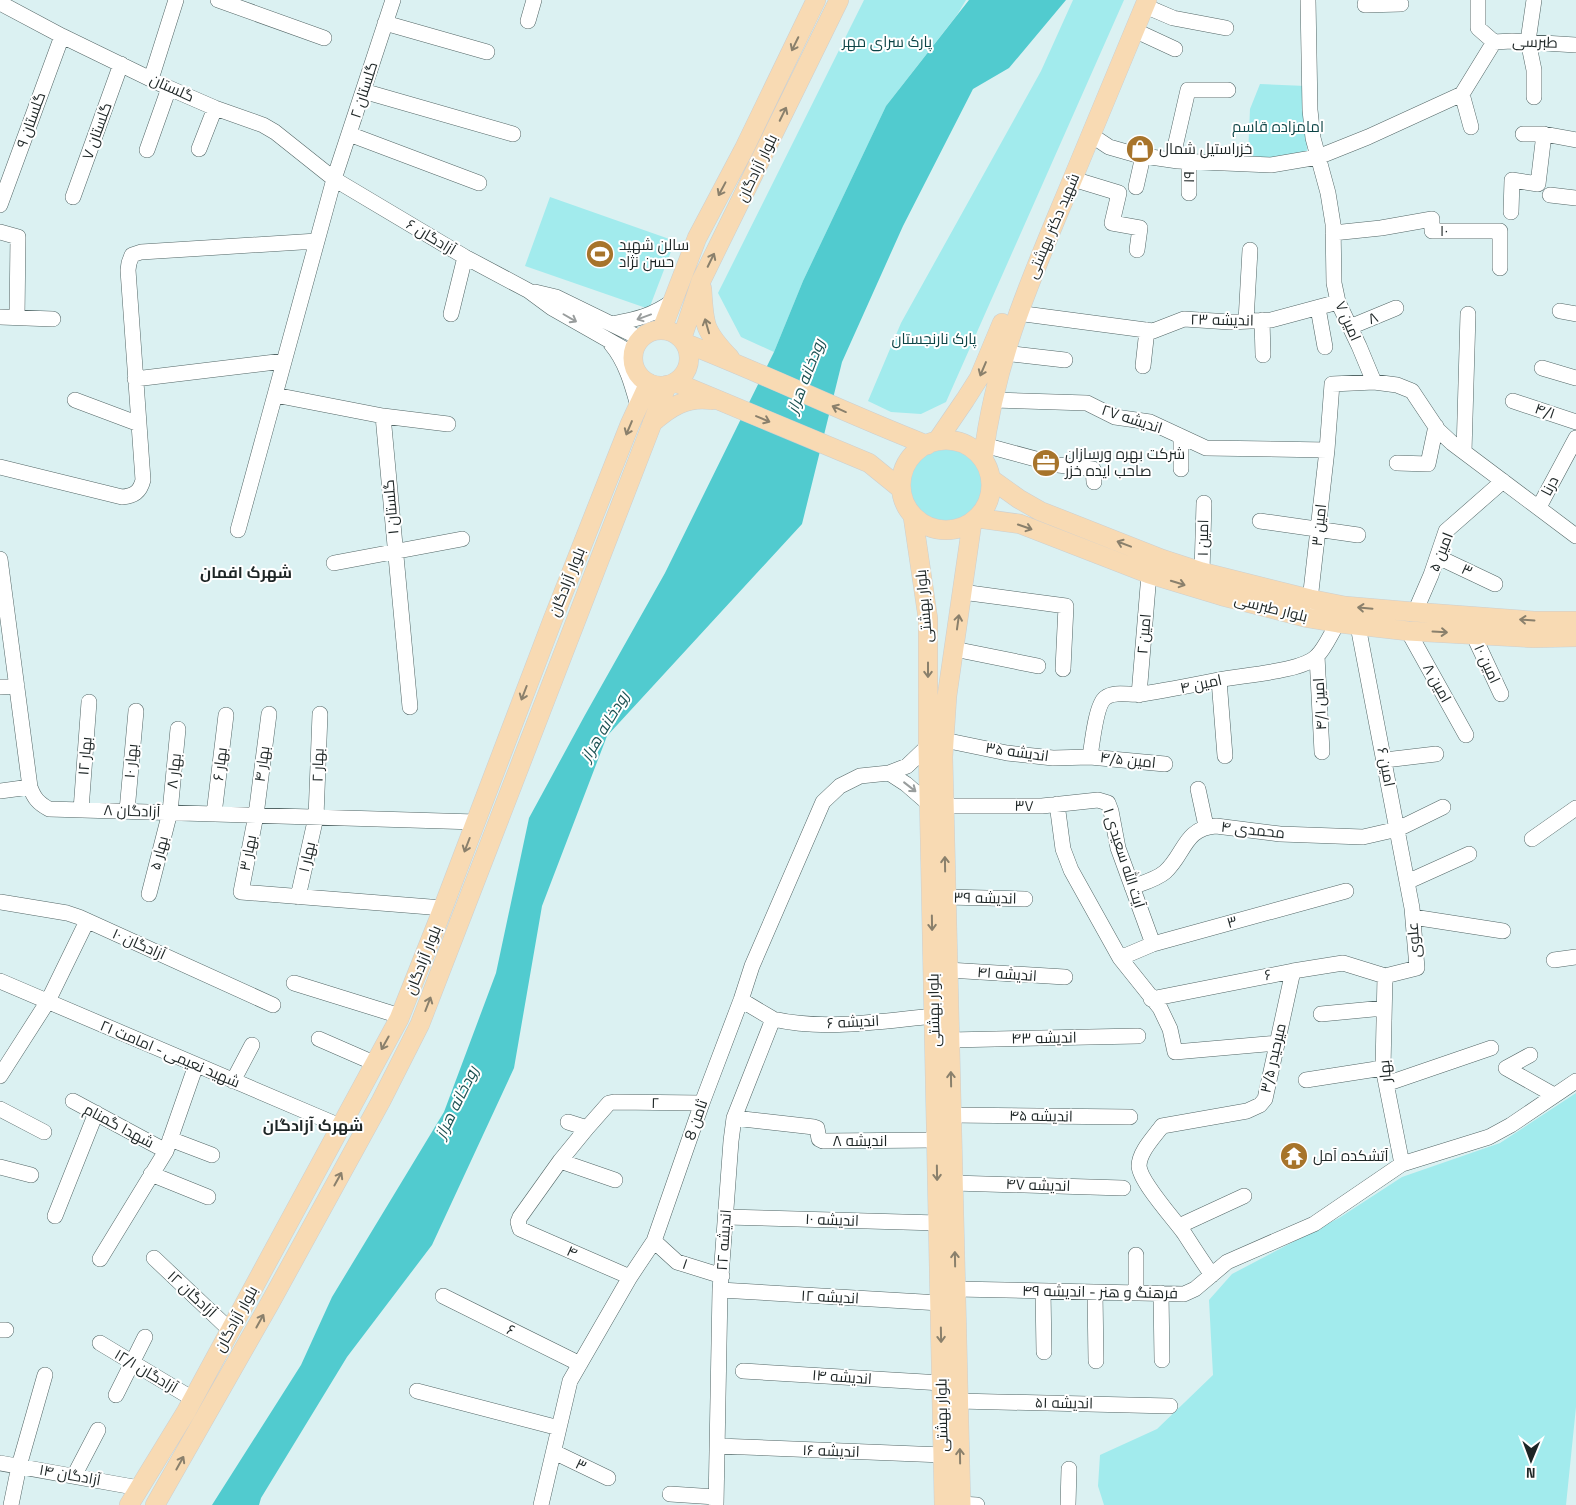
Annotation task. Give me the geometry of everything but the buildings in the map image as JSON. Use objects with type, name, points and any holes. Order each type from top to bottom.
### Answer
[{"type":"main road","name":"شهید دکتر بهشتی","points":[[983,452],[1004,353],[1017,313],[1041,251],[1073,179],[1134,30],[1142,2]]},
{"type":"main road","name":"شهید دکتر بهشتی","points":[[932,443],[966,400],[979,378],[1142,2]]},
{"type":"main road","points":[[814,3],[836,7]]},
{"type":"main road","name":"بلوار آزادگان","points":[[662,329],[697,238],[744,149],[814,3]]},
{"type":"main road","name":"بلوار آزادگان","points":[[684,341],[701,281],[836,7]]},
{"type":"main road","points":[[701,281],[704,314],[708,332],[734,362]]},
{"type":"main road","points":[[901,489],[868,464],[718,401],[641,378],[633,363],[636,346],[650,331],[662,329],[673,332],[684,341],[884,429],[932,443]]},
{"type":"main road","points":[[663,384],[683,375],[688,365],[689,354],[684,341]]},
{"type":"main road","name":"بلوار آزادگان","points":[[129,1505],[193,1399],[400,1016],[537,660],[638,406],[663,384]]},
{"type":"main road","name":"بلوار آزادگان","points":[[155,1505],[275,1295],[381,1101],[420,1024],[650,426],[663,384]]},
{"type":"main road","points":[[650,426],[668,409],[683,403],[698,398],[718,401]]},
{"type":"main road","points":[[950,440],[983,452],[991,479],[989,500],[975,520],[960,528],[948,531],[923,525],[913,517],[907,508],[901,489],[902,475],[907,463],[915,452],[932,443],[950,440]]},
{"type":"main road","name":"بلوار طبرسی","points":[[991,479],[1040,511],[1162,559],[1309,608],[1338,623],[1408,631],[1533,638],[1576,637]]},
{"type":"main road","name":"بلوار بهشتی","points":[[913,517],[928,619],[936,743],[934,1016],[940,1303],[961,1505]]},
{"type":"main road","name":"بلوار طبرسی","points":[[975,520],[1020,524],[1149,574],[1222,596],[1309,608],[1345,606],[1534,621],[1576,621]]},
{"type":"main road","name":"بلوار بهشتی","points":[[936,743],[947,696],[962,592],[975,520]]},
{"type":"main road","points":[[550,627],[570,635]]},
{"type":"main road","points":[[537,660],[558,666]]},
{"type":"main road","name":"بلوار بهشتی","points":[[937,805],[946,897],[956,1289],[950,1392],[943,1455],[961,1505]]},
{"type":"street","points":[[151,79],[176,0]]},
{"type":"street","points":[[218,0],[324,38]]},
{"type":"street","name":"گلستان ۲","points":[[334,179],[393,0]]},
{"type":"street","points":[[528,21],[534,0]]},
{"type":"street","name":"امین ۷","points":[[1308,0],[1310,110],[1313,138],[1328,193],[1333,233],[1334,283],[1338,302],[1374,382]]},
{"type":"street","points":[[1366,0],[1365,5],[1402,4]]},
{"type":"street","points":[[1091,135],[1109,147],[1143,156],[1172,160],[1271,165],[1318,157],[1368,137],[1462,94],[1494,42],[1478,28],[1478,0]]},
{"type":"street","points":[[1534,0],[1528,41],[1534,70],[1534,97]]},
{"type":"street","points":[[1142,2],[1173,18],[1226,28]]},
{"type":"street","name":"گلستان","points":[[4,3],[62,36],[169,88],[215,108],[263,125],[275,132],[334,179]]},
{"type":"street","points":[[385,23],[487,52]]},
{"type":"street","points":[[1134,30],[1175,49]]},
{"type":"street","name":"گلستان ۹","points":[[0,205],[62,36]]},
{"type":"street","name":"طبرسی","points":[[1494,42],[1512,40],[1576,45]]},
{"type":"street","name":"گلستان ۷","points":[[73,197],[121,64]]},
{"type":"street","points":[[147,150],[169,88]]},
{"type":"street","points":[[1172,160],[1188,90],[1228,90]]},
{"type":"street","points":[[363,91],[513,134]]},
{"type":"street","points":[[1462,94],[1471,127]]},
{"type":"street","points":[[199,149],[215,108]]},
{"type":"street","points":[[349,134],[479,183]]},
{"type":"street","points":[[1523,134],[1544,134],[1576,140]]},
{"type":"street","points":[[1511,212],[1512,180],[1538,184],[1544,134]]},
{"type":"street","points":[[1136,187],[1143,156]]},
{"type":"street","name":"۱۹","points":[[1189,161],[1189,193]]},
{"type":"street","points":[[238,530],[334,179]]},
{"type":"street","name":"آزادگان ۶","points":[[334,179],[465,257],[529,291],[552,308],[607,339],[636,346]]},
{"type":"street","points":[[1073,179],[1118,193],[1112,223],[1140,228],[1137,250]]},
{"type":"street","points":[[1550,196],[1576,198]]},
{"type":"street","name":"۱۰","points":[[1333,233],[1381,228],[1432,219],[1432,231],[1500,231],[1500,268]]},
{"type":"street","points":[[0,232],[18,237],[17,318]]},
{"type":"street","points":[[0,467],[122,497],[138,492],[144,480],[128,270],[132,255],[141,252],[317,241]]},
{"type":"street","points":[[1246,321],[1250,250]]},
{"type":"street","points":[[451,314],[465,257]]},
{"type":"street","name":"آزادگان ۶","points":[[529,291],[556,297],[612,324],[636,346]]},
{"type":"street","points":[[612,324],[640,319],[658,311],[673,301]]},
{"type":"street","name":"اندیشه ۲۳","points":[[1017,313],[1153,331],[1184,319],[1271,320],[1338,302]]},
{"type":"street","points":[[1318,308],[1325,347]]},
{"type":"street","name":"۸","points":[[1350,327],[1396,308]]},
{"type":"street","points":[[1560,311],[1576,314]]},
{"type":"street","points":[[1464,452],[1468,314]]},
{"type":"street","points":[[0,317],[53,319]]},
{"type":"street","points":[[1262,320],[1263,355]]},
{"type":"street","points":[[1143,366],[1147,330]]},
{"type":"street","points":[[607,339],[619,354],[631,381],[638,406]]},
{"type":"street","points":[[1004,353],[1065,360]]},
{"type":"street","points":[[135,379],[284,361]]},
{"type":"street","points":[[1542,368],[1576,378]]},
{"type":"street","points":[[1374,382],[1397,384],[1412,391],[1436,426],[1452,443],[1576,536]]},
{"type":"street","name":"امین ۳","points":[[1309,608],[1319,530],[1332,384],[1374,382]]},
{"type":"street","points":[[275,395],[383,416],[448,424]]},
{"type":"street","points":[[75,400],[139,424]]},
{"type":"street","name":"اندیشه ۲۷","points":[[993,400],[1087,403],[1115,416],[1150,422],[1206,448],[1327,450]]},
{"type":"street","name":"۴/۱","points":[[1513,400],[1576,422]]},
{"type":"street","name":"گلستان ۱","points":[[383,416],[410,707]]},
{"type":"street","points":[[1397,462],[1428,464],[1436,426]]},
{"type":"street","points":[[1181,469],[1182,437]]},
{"type":"street","name":"درنا","points":[[1539,507],[1576,438]]},
{"type":"street","points":[[983,452],[1093,469],[1094,482]]},
{"type":"street","name":"امین ۵","points":[[1415,612],[1438,557],[1446,531],[1503,481]]},
{"type":"street","name":"امین ۱","points":[[1202,572],[1204,503]]},
{"type":"street","points":[[1260,521],[1358,535]]},
{"type":"street","points":[[334,563],[462,539]]},
{"type":"street","name":"۳","points":[[1438,557],[1495,584]]},
{"type":"street","name":"آزادگان ۸","points":[[0,559],[30,787],[36,801],[49,809],[476,822]]},
{"type":"street","name":"امین ۲","points":[[1139,695],[1149,574]]},
{"type":"street","points":[[962,592],[1066,606],[1063,669]]},
{"type":"street","points":[[1317,656],[1338,623]]},
{"type":"street","name":"امین ۶","points":[[1358,626],[1398,829],[1412,913]]},
{"type":"street","name":"امین ۸","points":[[1408,631],[1466,735]]},
{"type":"street","name":"امین ۱۰","points":[[1473,634],[1501,694]]},
{"type":"street","points":[[954,649],[1038,666]]},
{"type":"street","name":"امین ۴","points":[[1090,757],[1102,702],[1110,695],[1139,695],[1278,670],[1302,664],[1317,656]]},
{"type":"street","name":"امین ۴/۱","points":[[1317,656],[1322,752]]},
{"type":"street","points":[[1219,680],[1225,756]]},
{"type":"street","points":[[0,687],[17,686]]},
{"type":"street","name":"بهار ۱۲","points":[[81,810],[89,702]]},
{"type":"street","name":"بهار ۱۰","points":[[127,811],[136,711]]},
{"type":"street","name":"بهار ۴","points":[[256,815],[269,714]]},
{"type":"street","name":"بهار ۲","points":[[316,817],[320,714]]},
{"type":"street","name":"بهار ۶","points":[[214,814],[226,715]]},
{"type":"street","name":"بهار ۸","points":[[170,812],[178,729]]},
{"type":"street","name":"اندیشه ۳۵","points":[[936,743],[1053,758],[1090,757]]},
{"type":"street","name":"ثامن 8","points":[[541,1505],[570,1381],[630,1277],[654,1241],[752,966],[823,802],[840,786],[860,776],[889,773],[907,766],[936,743]]},
{"type":"street","points":[[1385,760],[1436,754]]},
{"type":"street","name":"امین ۴/۵","points":[[1090,757],[1165,764]]},
{"type":"street","points":[[889,773],[937,805]]},
{"type":"street","points":[[0,792],[30,787]]},
{"type":"street","points":[[1198,789],[1206,826]]},
{"type":"street","name":"۳۷","points":[[937,805],[1042,806],[1103,801]]},
{"type":"street","name":"آیت الله سعیدی ۱","points":[[1103,801],[1110,806],[1118,848],[1154,944]]},
{"type":"street","points":[[1057,804],[1063,849],[1071,870],[1120,958],[1160,1008],[1170,1029],[1175,1052],[1277,1043]]},
{"type":"street","name":"محمدی ۴","points":[[1132,887],[1165,872],[1192,834],[1206,826],[1280,834],[1363,837],[1398,829],[1443,807]]},
{"type":"street","points":[[1532,839],[1576,808]]},
{"type":"street","name":"بهار ۵","points":[[149,894],[170,812]]},
{"type":"street","name":"بهار ۳","points":[[256,815],[240,892],[298,897]]},
{"type":"street","name":"بهار ۱","points":[[298,897],[316,817]]},
{"type":"street","points":[[1407,882],[1469,854]]},
{"type":"street","name":"۳","points":[[1120,958],[1154,944],[1346,891]]},
{"type":"street","points":[[298,897],[443,908]]},
{"type":"street","name":"اندیشه ۳۹","points":[[946,897],[1025,899]]},
{"type":"street","name":"آزادگان ۱۰","points":[[0,902],[67,913],[273,1005]]},
{"type":"street","points":[[1412,913],[1503,931]]},
{"type":"street","name":"علوی","points":[[1385,976],[1417,968],[1412,913]]},
{"type":"street","points":[[0,1076],[48,1002],[88,921]]},
{"type":"street","points":[[1554,960],[1576,957]]},
{"type":"street","name":"۶","points":[[1151,998],[1343,963],[1385,976]]},
{"type":"street","name":"اندیشه ۴۱","points":[[948,970],[1065,977]]},
{"type":"street","name":"میرحیدر ۳/۵","points":[[1179,1226],[1142,1176],[1139,1165],[1143,1152],[1162,1126],[1247,1111],[1260,1105],[1264,1099],[1293,971]]},
{"type":"street","name":"بهار","points":[[1385,976],[1383,1068],[1402,1164]]},
{"type":"street","name":"شهید نعیمی - امامت ۲۱","points":[[0,981],[340,1126]]},
{"type":"street","points":[[294,983],[400,1016]]},
{"type":"street","points":[[741,1000],[773,1019]]},
{"type":"street","points":[[1321,1014],[1384,1008]]},
{"type":"street","name":"اندیشه ۶","points":[[773,1019],[788,1022],[834,1025],[934,1016]]},
{"type":"street","name":"اندیشه ۲۲","points":[[716,1501],[721,1283],[731,1141],[734,1118],[773,1019]]},
{"type":"street","name":"اندیشه ۴۳","points":[[950,1040],[1138,1036]]},
{"type":"street","points":[[319,1040],[374,1063]]},
{"type":"street","points":[[233,1081],[252,1045]]},
{"type":"street","points":[[1386,1084],[1491,1048]]},
{"type":"street","points":[[1530,1055],[1506,1068],[1554,1095]]},
{"type":"street","points":[[100,1258],[168,1145],[196,1065]]},
{"type":"street","points":[[1306,1080],[1383,1068]]},
{"type":"street","name":"فرهنگ و هنر - اندیشه ۴۹","points":[[956,1289],[1184,1294],[1195,1289],[1227,1262],[1314,1224],[1402,1164],[1490,1136],[1510,1126],[1576,1081]]},
{"type":"street","name":"شهدا گمنام","points":[[73,1101],[168,1145],[212,1155]]},
{"type":"street","name":"۲","points":[[587,1128],[609,1103],[702,1103]]},
{"type":"street","points":[[0,1109],[44,1132]]},
{"type":"street","points":[[55,1216],[96,1113]]},
{"type":"street","name":"اندیشه ۴۵","points":[[952,1115],[1130,1117]]},
{"type":"street","name":"اندیشه ۸","points":[[734,1118],[814,1127],[817,1128],[819,1139],[824,1141],[936,1140]]},
{"type":"street","points":[[568,1122],[587,1128],[560,1161],[615,1180]]},
{"type":"street","name":"۴","points":[[560,1161],[520,1217],[518,1222],[520,1229],[630,1277]]},
{"type":"street","points":[[0,1167],[30,1175]]},
{"type":"street","points":[[151,1174],[208,1197]]},
{"type":"street","name":"اندیشه ۴۷","points":[[953,1183],[1123,1188]]},
{"type":"street","points":[[1212,1275],[1179,1226],[1244,1196]]},
{"type":"street","name":"اندیشه ۱۰","points":[[726,1217],[938,1223]]},
{"type":"street","name":"۱","points":[[654,1241],[677,1262],[721,1283]]},
{"type":"street","points":[[1136,1255],[1136,1293]]},
{"type":"street","name":"آزادگان ۱۲","points":[[154,1258],[230,1330]]},
{"type":"street","name":"اندیشه ۱۲","points":[[721,1283],[940,1303]]},
{"type":"street","points":[[1043,1292],[1044,1352]]},
{"type":"street","points":[[1095,1292],[1096,1361]]},
{"type":"street","points":[[1161,1293],[1162,1360]]},
{"type":"street","name":"۶","points":[[442,1296],[580,1364]]},
{"type":"street","points":[[116,1395],[145,1337]]},
{"type":"street","name":"آزادگان ۱۲/۱","points":[[100,1344],[193,1399]]},
{"type":"street","name":"اندیشه ۱۴","points":[[743,1371],[950,1392]]},
{"type":"street","points":[[11,1505],[19,1466],[45,1375]]},
{"type":"street","points":[[417,1391],[559,1428]]},
{"type":"street","name":"اندیشه ۵۱","points":[[950,1392],[1170,1406]]},
{"type":"street","points":[[74,1476],[98,1430]]},
{"type":"street","name":"اندیشه ۱۶","points":[[718,1446],[943,1455]]},
{"type":"street","name":"۳","points":[[554,1452],[608,1478]]},
{"type":"street","name":"آزادگان ۱۴","points":[[0,1463],[139,1488]]},
{"type":"street","points":[[1068,1505],[1069,1469]]},
{"type":"street","points":[[670,1494],[716,1501]]},
{"type":"green space","name":"پارک سرای مهر","points":[[864,0],[966,0],[957,15],[886,106],[803,281],[774,352],[741,337],[718,293]]},
{"type":"green space","name":"پارک نارنجستان","points":[[1073,0],[1124,0],[946,402],[921,414],[891,412],[868,401],[901,323],[1041,71]]},
{"type":"green space","name":"امامزاده قاسم","points":[[1260,84],[1306,86],[1307,154],[1268,158],[1248,155],[1250,109]]},
{"type":"green space","name":"سالن شهید حسن نژاد","points":[[550,197],[675,241],[649,309],[525,266]]},
{"type":"green space","points":[[946,440],[963,443],[978,453],[988,468],[991,485],[988,502],[978,517],[963,527],[946,530],[929,527],[914,517],[904,502],[901,485],[904,468],[914,453],[929,443]]},
{"type":"green space","points":[[1576,1093],[1576,1407],[1566,1505],[1104,1505],[1098,1486],[1100,1455],[1157,1429],[1213,1375],[1209,1300],[1232,1274],[1339,1218],[1402,1177],[1500,1143]]},
{"type":"water","name":"رودخانه هراز","points":[[969,0],[1066,0],[1009,68],[973,89],[903,226],[842,362],[802,524],[607,736],[542,906],[514,1068],[432,1245],[347,1357],[261,1498],[259,1505],[212,1505],[301,1365],[332,1297],[444,1112],[496,973],[529,818],[665,573],[774,352],[803,281],[886,106]]},
{"type":"place","name":"خزراستیل شمال","points":[[1140,149]]},
{"type":"place","name":"سالن شهید حسن نژاد","points":[[600,254]]},
{"type":"place","name":"شرکت بهره ورسازان صاحب ایده خزر","points":[[1046,463]]},
{"type":"place","name":"آتشکده آمل","points":[[1294,1156]]},
{"type":"district","name":"شهرک افمان","points":[[246,572]]},
{"type":"district","name":"شهرک آزادگان","points":[[313,1125]]}]
